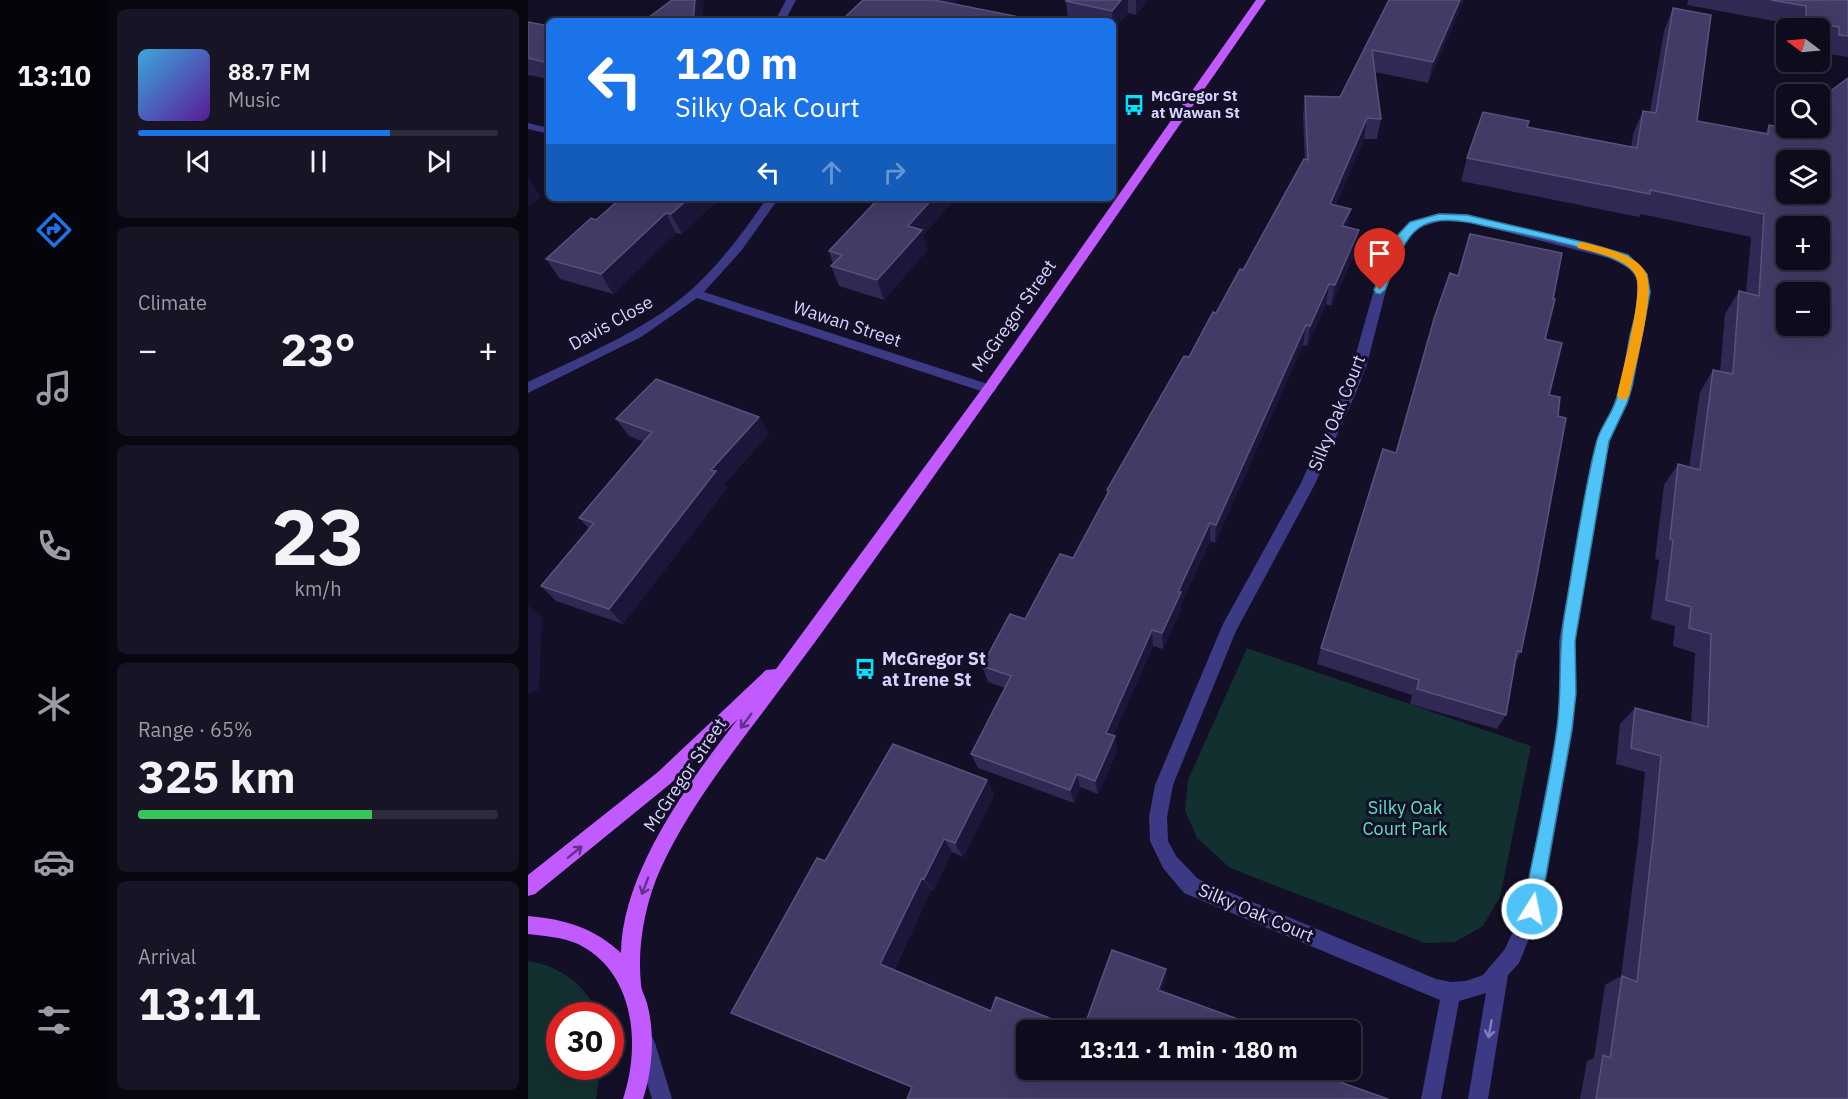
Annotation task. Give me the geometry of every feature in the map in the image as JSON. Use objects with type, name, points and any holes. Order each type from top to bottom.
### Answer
[{"type":"main road","name":"McGregor Street","points":[[631,985],[631,942],[643,890],[660,851],[712,766],[807,641],[989,389],[1261,0]]},
{"type":"main road","name":"McGregor Street","points":[[1253,14],[1267,0]]},
{"type":"main road","name":"McGregor Street","points":[[528,887],[560,864],[664,778],[807,641]]},
{"type":"main road","points":[[528,925],[566,928],[604,949],[619,964],[631,985],[639,1007],[642,1034],[640,1064],[633,1099]]},
{"type":"street","points":[[781,18],[790,0]]},
{"type":"street","points":[[528,126],[546,130]]},
{"type":"street","name":"Davis Close","points":[[528,388],[643,330],[694,293],[748,235],[771,201]]},
{"type":"street","name":"Silky Oak Court","points":[[1439,218],[1467,218],[1624,258],[1641,274],[1645,292],[1626,386],[1621,403],[1603,441],[1598,462],[1567,641],[1568,693],[1565,729],[1532,909],[1512,956],[1500,972],[1490,982],[1466,991],[1451,992],[1436,989],[1412,980],[1191,886],[1168,864],[1157,837],[1158,810],[1164,785],[1228,629],[1308,484],[1351,388],[1360,364],[1380,290],[1400,239],[1413,225],[1439,218]]},
{"type":"street","name":"Wawan Street","points":[[694,293],[989,389]]},
{"type":"street","name":"Silky Oak Court","points":[[1478,1099],[1500,972]]},
{"type":"street","points":[[1431,1099],[1451,992]]},
{"type":"street","points":[[642,1034],[662,1099]]},
{"type":"green space","name":"Silky Oak Court Park","points":[[1247,648],[1531,746],[1500,897],[1483,926],[1455,942],[1425,943],[1230,868],[1197,838],[1185,810],[1188,780]]},
{"type":"green space","points":[[528,961],[561,972],[580,986],[591,1002],[546,1002],[546,1080],[599,1080],[596,1099],[528,1099]]},
{"type":"building","points":[[672,0],[695,0],[693,18],[648,18]]},
{"type":"building","points":[[863,0],[934,0],[1024,18],[844,18]]},
{"type":"building","points":[[1067,0],[1121,0],[1112,11]]},
{"type":"building","points":[[1389,0],[1460,0],[1433,62],[1372,50],[1381,119],[1367,118],[1330,204],[1351,209],[1342,226],[1359,230],[1335,285],[1329,284],[1310,326],[1306,325],[1216,525],[1210,523],[1162,633],[1152,630],[1106,733],[1115,736],[1095,781],[1077,774],[1070,790],[971,754],[1011,676],[982,666],[1010,614],[1025,619],[1060,554],[1073,558],[1109,491],[1107,490],[1184,356],[1189,357],[1213,312],[1216,313],[1240,269],[1243,270],[1304,159],[1308,160],[1305,96],[1340,97]]},
{"type":"building","points":[[1771,0],[1848,0],[1848,36],[1839,35],[1839,27],[1830,26],[1830,18],[1806,18],[1806,6]]},
{"type":"building","points":[[1673,8],[1711,15],[1697,121],[1768,134],[1769,125],[1776,126],[1776,138],[1830,138],[1830,92],[1848,78],[1848,1099],[1596,1099],[1603,1055],[1610,1058],[1622,976],[1637,982],[1654,830],[1661,756],[1631,748],[1635,708],[1708,727],[1711,634],[1689,628],[1691,607],[1666,600],[1678,464],[1700,470],[1713,370],[1733,374],[1739,291],[1759,296],[1764,214],[1650,190],[1650,194],[1467,158],[1483,112],[1529,121],[1527,127],[1637,148],[1643,111],[1656,113]]},
{"type":"building","points":[[528,22],[546,25],[546,62],[528,58]]},
{"type":"building","points":[[618,201],[686,201],[671,214],[666,213],[601,274],[546,259],[591,218],[596,220]]},
{"type":"building","points":[[876,201],[930,201],[908,226],[922,230],[877,280],[831,266],[842,255],[829,251]]},
{"type":"building","points":[[1470,234],[1562,253],[1553,299],[1555,299],[1545,339],[1562,343],[1549,395],[1560,397],[1558,416],[1566,418],[1535,586],[1521,652],[1517,651],[1506,715],[1417,689],[1419,680],[1321,648],[1383,449],[1396,453],[1434,319],[1450,273],[1458,276]]},
{"type":"building","points":[[656,379],[759,417],[711,470],[716,471],[609,609],[541,586],[594,523],[579,518],[652,432],[616,419]]},
{"type":"building","points":[[893,744],[987,780],[955,843],[944,839],[924,879],[922,878],[880,964],[991,1011],[996,997],[1055,1020],[1016,1020],[1016,1080],[1334,1080],[1388,1099],[907,1099],[912,1087],[731,1013],[817,858],[825,861]]},
{"type":"building","points":[[1112,950],[1166,969],[1158,990],[1240,1020],[1087,1020]]},
{"type":"slow traffic","points":[[1582,245],[1624,258],[1641,274],[1645,292],[1623,396]]},
{"type":"place","name":"McGregor St at Wawan St","points":[[1134,105]]},
{"type":"place","name":"McGregor St at Irene St","points":[[865,669]]},
{"type":"route","points":[[1380,290],[1400,239],[1413,225],[1439,218],[1467,218],[1587,247],[1624,258],[1641,274],[1645,292],[1626,386],[1621,403],[1603,441],[1598,462],[1567,641],[1568,693],[1565,729],[1532,909]]}]
